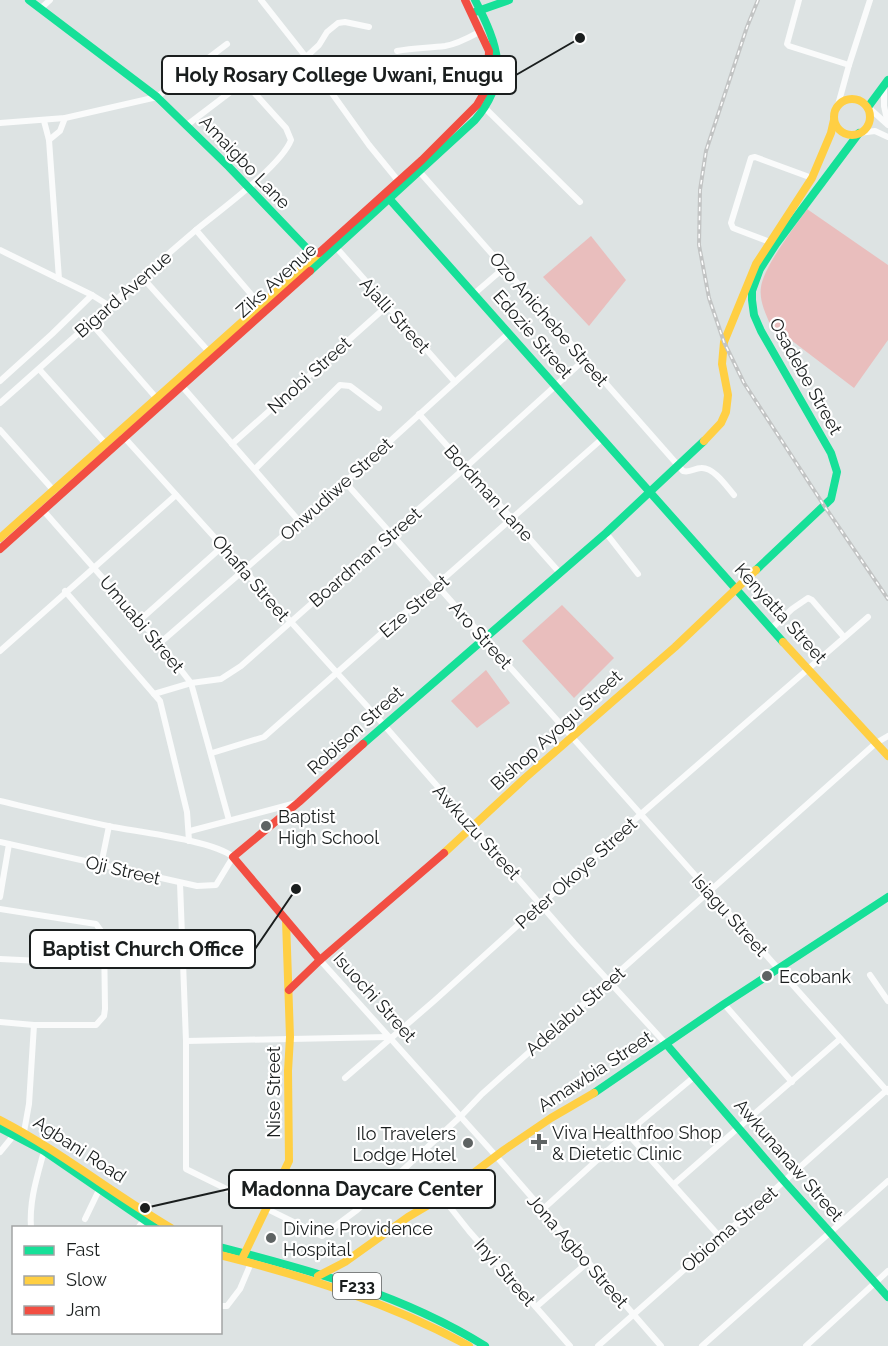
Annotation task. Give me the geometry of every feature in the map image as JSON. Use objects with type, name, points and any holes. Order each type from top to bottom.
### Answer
[{"type":"main road","name":"Amaigbo Lane","points":[[29,0],[157,98],[187,125],[317,260]]},
{"type":"main road","name":"Ziks Avenue","points":[[1,541],[485,108],[493,91],[497,57],[494,39],[465,0]]},
{"type":"main road","name":"Ziks Avenue","points":[[418,169],[482,98],[489,71],[489,51],[481,31],[475,0]]},
{"type":"main road","points":[[476,12],[509,0]]},
{"type":"main road","points":[[868,107],[886,83]]},
{"type":"main road","points":[[678,466],[717,428],[724,417],[728,395],[723,373],[724,342],[742,296],[756,264],[812,178],[831,133],[838,105],[852,99],[862,102],[868,107],[870,121],[769,254],[756,278],[752,300],[742,296]]},
{"type":"main road","points":[[834,120],[843,133],[859,134]]},
{"type":"main road","name":"Edozie Street","points":[[388,196],[651,491]]},
{"type":"main road","name":"Osadebe Street","points":[[752,300],[754,315],[761,331],[831,453],[837,472],[835,487]]},
{"type":"main road","name":"Ziks Avenue","points":[[56,494],[105,443],[121,434]]},
{"type":"main road","name":"Robison Street","points":[[233,858],[606,533],[678,466]]},
{"type":"main road","name":"Bishop Ayogu Street","points":[[289,990],[737,590],[825,507],[835,487]]},
{"type":"main road","name":"Kenyatta Street","points":[[651,491],[737,590],[888,756]]},
{"type":"main road","name":"Isuochi Street","points":[[233,858],[320,960]]},
{"type":"main road","name":"Amawbia Street","points":[[321,1273],[345,1262],[408,1217],[442,1197],[551,1118],[590,1096],[724,1004],[888,897]]},
{"type":"main road","name":"Nise Street","points":[[243,1257],[289,1161],[290,1037],[286,920]]},
{"type":"main road","name":"Awkunanaw Street","points":[[667,1045],[888,1297]]},
{"type":"main road","name":"Agbani Road","points":[[0,1120],[57,1151],[142,1211],[169,1226]]},
{"type":"main road","name":"Agbani Road","points":[[0,1128],[44,1151],[99,1190],[141,1224]]},
{"type":"main road","name":"F233","points":[[222,1248],[251,1263],[314,1281],[421,1322],[469,1346]]},
{"type":"main road","name":"F233","points":[[222,1255],[243,1257],[321,1273],[409,1306],[485,1346]]},
{"type":"main road","points":[[314,1281],[321,1273]]},
{"type":"street","points":[[40,9],[50,0]]},
{"type":"street","points":[[261,0],[306,57],[369,145],[401,184]]},
{"type":"street","points":[[799,0],[787,44],[849,66]]},
{"type":"street","points":[[838,105],[870,0]]},
{"type":"street","points":[[306,57],[319,45],[327,32],[338,23],[345,22],[369,27]]},
{"type":"street","points":[[397,51],[446,46],[481,31]]},
{"type":"street","points":[[0,123],[65,118],[157,98],[227,44]]},
{"type":"street","points":[[886,83],[884,106],[888,124]]},
{"type":"street","name":"Bigard Avenue","points":[[0,402],[108,305],[248,187],[284,152],[291,140],[286,128],[249,87],[243,85],[237,87],[187,125]]},
{"type":"street","points":[[868,107],[888,124]]},
{"type":"street","points":[[485,108],[580,202]]},
{"type":"street","points":[[49,140],[60,131],[65,118]]},
{"type":"street","points":[[44,120],[49,140],[59,279]]},
{"type":"street","points":[[859,134],[875,131],[888,137]]},
{"type":"street","points":[[770,242],[733,228],[731,223],[751,158],[755,157],[812,178]]},
{"type":"street","name":"Ozo Anichebe Street","points":[[418,169],[678,466]]},
{"type":"street","points":[[196,230],[263,309]]},
{"type":"street","name":"Ajalli Street","points":[[334,245],[455,381]]},
{"type":"street","points":[[0,250],[92,294],[108,305]]},
{"type":"street","points":[[475,293],[504,268]]},
{"type":"street","points":[[142,277],[211,354]]},
{"type":"street","points":[[0,381],[92,294]]},
{"type":"street","name":"Nnobi Street","points":[[232,444],[387,306]]},
{"type":"street","points":[[90,322],[159,401]]},
{"type":"street","name":"Onwudiwe Street","points":[[160,643],[345,482],[509,333]]},
{"type":"street","name":"Boardman Street","points":[[154,694],[224,678],[241,666],[585,359]]},
{"type":"street","points":[[39,369],[105,443]]},
{"type":"street","points":[[179,383],[299,521]]},
{"type":"street","points":[[255,469],[340,385],[350,386],[379,408]]},
{"type":"street","name":"Bordman Lane","points":[[419,414],[559,572]]},
{"type":"street","points":[[0,430],[56,494]]},
{"type":"street","name":"Ohafia Street","points":[[121,434],[384,725]]},
{"type":"street","name":"Eze Street","points":[[212,753],[264,737],[603,438]]},
{"type":"street","points":[[678,466],[685,472],[701,468],[709,470],[734,495]]},
{"type":"street","name":"Aro Street","points":[[345,482],[572,738]]},
{"type":"street","points":[[0,651],[176,495]]},
{"type":"street","name":"Umuabi Street","points":[[41,507],[160,643],[191,684],[229,820]]},
{"type":"street","points":[[606,533],[638,574]]},
{"type":"street","points":[[140,620],[223,546]]},
{"type":"street","points":[[65,591],[162,706],[190,831],[189,841]]},
{"type":"street","points":[[772,628],[808,598],[844,637]]},
{"type":"street","name":"Peter Okoye Street","points":[[345,1078],[641,814],[868,617]]},
{"type":"street","name":"Awkuzu Street","points":[[384,725],[667,1045]]},
{"type":"street","name":"Adelabu Street","points":[[266,1207],[322,1236],[357,1210],[397,1176],[488,1089],[611,982],[621,970],[876,743],[888,736]]},
{"type":"street","name":"Isiagu Street","points":[[572,738],[887,1090]]},
{"type":"street","points":[[0,801],[109,826],[189,841],[223,850],[233,858]]},
{"type":"street","points":[[190,831],[299,802]]},
{"type":"street","points":[[101,865],[109,826]]},
{"type":"street","name":"Oji Street","points":[[0,842],[197,886],[216,885],[233,858]]},
{"type":"street","points":[[0,897],[9,844]]},
{"type":"street","points":[[180,883],[186,1041],[186,1169],[266,1207]]},
{"type":"street","points":[[0,909],[96,924],[104,935],[105,1009],[104,1016],[96,1025],[34,1025],[0,1022]]},
{"type":"street","points":[[0,959],[103,964]]},
{"type":"street","name":"Isuochi Street","points":[[320,960],[496,1156]]},
{"type":"street","points":[[870,975],[888,1001]]},
{"type":"street","points":[[724,1004],[792,1082]]},
{"type":"street","points":[[24,1132],[29,1104],[34,1025]]},
{"type":"street","points":[[186,1041],[290,1037],[390,1038]]},
{"type":"street","points":[[674,1184],[840,1039]]},
{"type":"street","points":[[542,1210],[627,1133],[694,1077]]},
{"type":"street","name":"Obioma Street","points":[[598,1346],[887,1090]]},
{"type":"street","points":[[627,1133],[720,1237]]},
{"type":"street","points":[[0,1152],[15,1135]]},
{"type":"street","points":[[31,1226],[31,1204],[36,1176],[44,1151]]},
{"type":"street","name":"Jona Agbo Street","points":[[496,1156],[661,1346]]},
{"type":"street","points":[[702,1346],[888,1181]]},
{"type":"street","points":[[85,1219],[99,1190]]},
{"type":"street","name":"Inyi Street","points":[[442,1197],[570,1346]]},
{"type":"street","points":[[222,1306],[227,1305],[236,1297],[251,1263]]},
{"type":"street","points":[[536,1307],[587,1263]]},
{"type":"street","points":[[806,1346],[888,1271]]},
{"type":"shaded area","points":[[807,209],[888,265],[888,340],[854,388],[770,324],[764,310],[761,292],[763,278],[780,247]]},
{"type":"shaded area","points":[[591,236],[626,280],[589,326],[543,277]]},
{"type":"shaded area","points":[[562,605],[614,658],[574,698],[522,641]]},
{"type":"shaded area","points":[[486,670],[510,703],[477,728],[451,701]]},
{"type":"railway","points":[[758,0],[706,151],[700,190],[699,245],[709,298],[724,342],[744,383],[888,599]]},
{"type":"traffic: fast","points":[[29,0],[157,97],[229,167],[318,260]]},
{"type":"traffic: fast","points":[[310,271],[475,120],[486,105],[497,75],[497,61],[490,32],[475,0]]},
{"type":"traffic: fast","points":[[475,12],[509,0]]},
{"type":"traffic: fast","points":[[868,107],[888,80]]},
{"type":"traffic: fast","points":[[756,570],[831,499],[837,472],[831,453],[761,331],[754,315],[752,291],[760,269],[776,244],[859,133]]},
{"type":"traffic: fast","points":[[385,194],[783,642]]},
{"type":"traffic: fast","points":[[363,744],[606,533],[704,441]]},
{"type":"traffic: fast","points":[[594,1093],[724,1004],[888,897]]},
{"type":"traffic: fast","points":[[667,1045],[888,1297]]},
{"type":"traffic: fast","points":[[0,1128],[44,1151],[153,1226]]},
{"type":"traffic: fast","points":[[222,1248],[357,1286],[422,1312],[485,1346]]},
{"type":"traffic: slow","points":[[852,99],[865,104],[870,117],[865,130],[852,135],[839,130],[834,117],[839,104],[852,99]]},
{"type":"traffic: slow","points":[[704,441],[721,423],[726,412],[728,395],[722,364],[724,342],[756,264],[812,178],[831,133],[834,120]]},
{"type":"traffic: slow","points":[[0,538],[319,253]]},
{"type":"traffic: slow","points":[[444,853],[525,778],[675,647],[756,570]]},
{"type":"traffic: slow","points":[[783,642],[888,756]]},
{"type":"traffic: slow","points":[[242,1259],[289,1161],[290,1037],[286,920]]},
{"type":"traffic: slow","points":[[318,1276],[345,1262],[408,1217],[442,1197],[551,1118],[594,1093]]},
{"type":"traffic: slow","points":[[0,1120],[44,1145],[168,1226]]},
{"type":"traffic: slow","points":[[222,1256],[284,1272],[348,1293],[409,1317],[469,1346]]},
{"type":"traffic: jam","points":[[319,253],[422,160],[477,105],[484,93],[488,78],[489,51],[465,0]]},
{"type":"traffic: jam","points":[[0,549],[310,271]]},
{"type":"traffic: jam","points":[[320,960],[233,857],[363,744]]},
{"type":"traffic: jam","points":[[289,990],[320,960],[444,853]]},
{"type":"place","name":"Holy Rosary College Uwani, Enugu","points":[[580,38]]},
{"type":"place","name":"Baptist High School","points":[[266,826]]},
{"type":"place","name":"Baptist Church Office","points":[[296,889]]},
{"type":"place","name":"Ecobank","points":[[767,976]]},
{"type":"place","name":"Viva Healthfoo Shop & Dietetic Clinic","points":[[539,1142]]},
{"type":"place","name":"Ilo Travelers Lodge Hotel","points":[[468,1143]]},
{"type":"place","name":"Madonna Daycare Center","points":[[145,1208]]},
{"type":"place","name":"Divine Providence Hospital","points":[[271,1238]]}]
